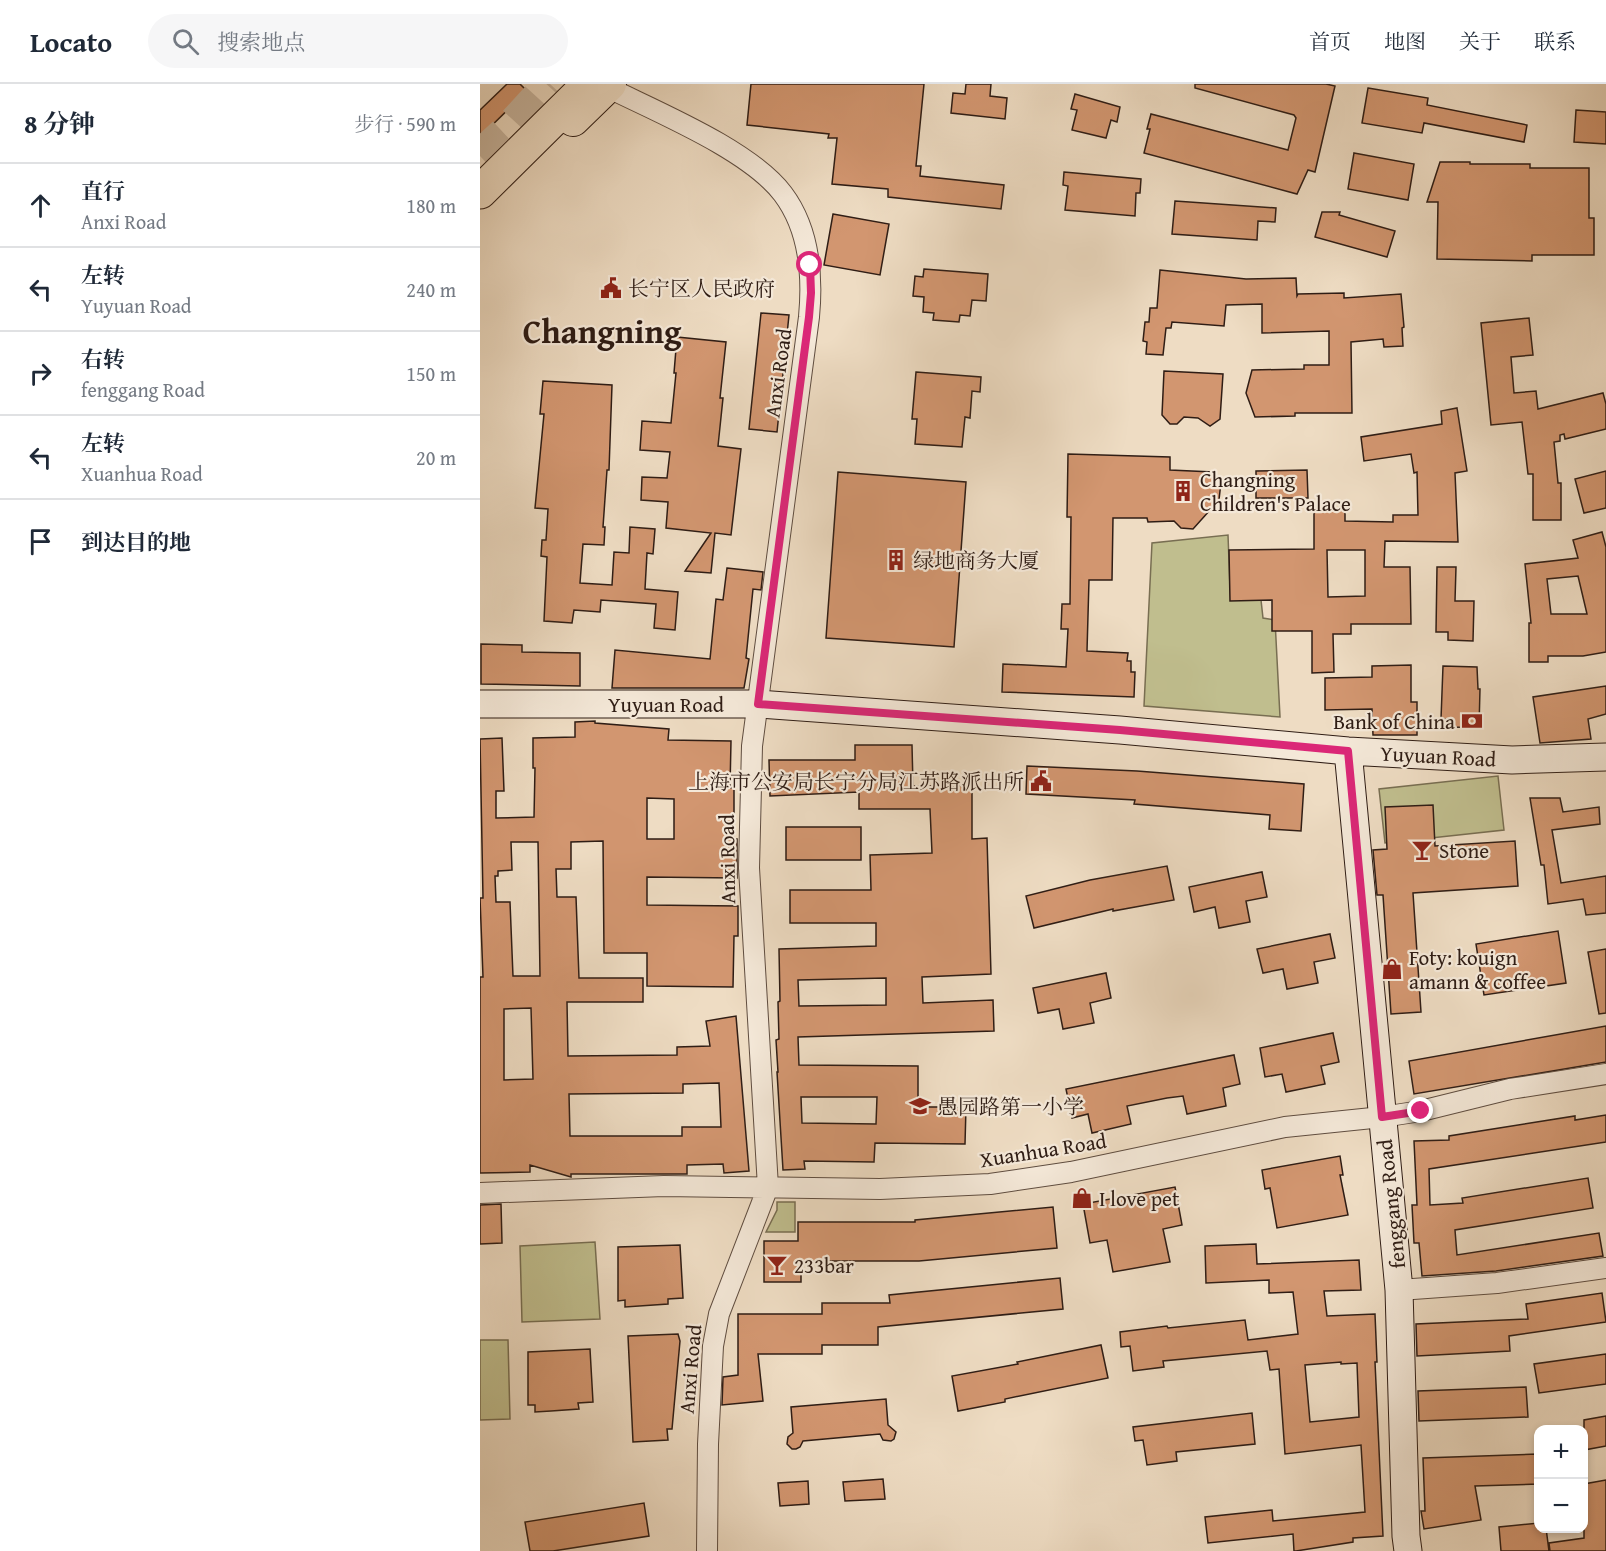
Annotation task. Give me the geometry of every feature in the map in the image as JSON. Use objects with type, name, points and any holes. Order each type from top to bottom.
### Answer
[{"type":"highway","points":[[480,192],[599,85]]},
{"type":"main road","points":[[480,177],[573,84]]},
{"type":"main road","points":[[480,210],[599,85]]},
{"type":"main road","name":"Yuyuan Road","points":[[480,704],[758,704],[1120,730],[1348,751],[1512,760],[1606,757]]},
{"type":"main road","name":"fenggang Road","points":[[1348,751],[1399,1290],[1408,1551]]},
{"type":"street","name":"Anxi Road","points":[[599,85],[717,143],[767,177],[783,194],[795,213],[804,237],[810,265],[809,317],[758,704],[753,724],[749,867],[768,1187],[719,1314],[713,1346],[708,1433],[707,1551]]},
{"type":"street","name":"Xuanhua Road","points":[[480,1193],[664,1186],[916,1188],[990,1184],[1071,1172],[1285,1127],[1421,1111],[1510,1089],[1606,1074]]},
{"type":"street","points":[[1399,1290],[1497,1283],[1606,1268]]},
{"type":"shaded area","points":[[1228,535],[1230,588],[1260,591],[1263,618],[1275,620],[1280,717],[1144,706],[1152,543]]},
{"type":"shaded area","points":[[1498,776],[1504,830],[1385,843],[1379,789]]},
{"type":"shaded area","points":[[777,1202],[795,1202],[795,1232],[766,1232],[777,1210]]},
{"type":"shaded area","points":[[595,1242],[600,1319],[522,1322],[520,1246]]},
{"type":"shaded area","points":[[480,1340],[508,1340],[510,1419],[480,1420]]},
{"type":"building","points":[[507,84],[520,84],[527,91],[480,137],[480,110]]},
{"type":"building","points":[[751,84],[924,84],[916,166],[921,166],[920,176],[1004,185],[1001,209],[888,197],[888,189],[832,184],[837,138],[828,138],[829,134],[747,125]]},
{"type":"building","points":[[966,84],[991,84],[990,96],[1007,98],[1005,119],[951,113],[953,93],[965,94]]},
{"type":"building","points":[[1195,84],[1326,84],[1335,86],[1315,172],[1308,170],[1297,194],[1144,153],[1151,114],[1288,150],[1296,118],[1294,115],[1195,88]]},
{"type":"building","points":[[1368,88],[1428,98],[1427,105],[1527,125],[1524,142],[1424,123],[1422,133],[1362,123]]},
{"type":"building","points":[[1075,94],[1120,107],[1117,122],[1111,120],[1106,138],[1072,130],[1077,110],[1071,109]]},
{"type":"building","points":[[1576,110],[1606,112],[1606,144],[1574,142]]},
{"type":"building","points":[[1354,153],[1414,164],[1408,200],[1348,189]]},
{"type":"building","points":[[1440,162],[1530,164],[1530,168],[1589,168],[1589,218],[1594,218],[1594,255],[1532,255],[1532,261],[1437,259],[1438,202],[1427,202]]},
{"type":"building","points":[[1064,172],[1141,179],[1140,193],[1136,193],[1135,216],[1065,210],[1068,186],[1063,185]]},
{"type":"building","points":[[1175,201],[1276,208],[1275,222],[1258,221],[1257,240],[1172,234]]},
{"type":"building","points":[[1322,212],[1340,212],[1339,215],[1395,231],[1387,257],[1315,237]]},
{"type":"building","points":[[833,214],[889,224],[880,275],[824,265]]},
{"type":"building","points":[[924,269],[988,274],[986,301],[972,300],[970,316],[960,315],[959,322],[933,320],[934,313],[923,312],[924,297],[913,296],[915,276],[923,277]]},
{"type":"building","points":[[1160,270],[1246,279],[1296,278],[1297,296],[1298,294],[1344,293],[1344,298],[1401,294],[1403,346],[1384,347],[1383,339],[1351,342],[1352,413],[1295,413],[1295,416],[1255,417],[1246,393],[1252,370],[1304,369],[1304,365],[1329,365],[1329,331],[1262,333],[1262,304],[1226,305],[1224,326],[1172,322],[1171,328],[1166,328],[1163,355],[1146,354],[1147,342],[1143,341],[1145,322],[1149,322],[1150,308],[1157,308]]},
{"type":"building","points":[[761,313],[789,315],[777,432],[749,429]]},
{"type":"building","points":[[1529,318],[1533,355],[1511,357],[1514,393],[1536,391],[1538,409],[1603,393],[1606,404],[1606,429],[1565,439],[1564,434],[1560,435],[1560,441],[1554,442],[1558,483],[1561,483],[1561,520],[1533,520],[1533,474],[1528,474],[1522,422],[1491,425],[1481,323]]},
{"type":"building","points":[[677,337],[726,342],[718,446],[741,449],[731,535],[715,533],[711,573],[685,571],[711,533],[666,528],[668,502],[641,500],[642,477],[667,478],[670,452],[640,450],[642,421],[671,423]]},
{"type":"building","points":[[1164,371],[1223,374],[1220,419],[1210,426],[1198,418],[1184,417],[1177,424],[1170,424],[1162,415]]},
{"type":"building","points":[[916,372],[981,377],[980,392],[972,391],[970,418],[965,417],[962,447],[915,444],[917,419],[912,419]]},
{"type":"building","points":[[543,381],[612,385],[609,470],[607,470],[603,527],[605,527],[604,545],[583,544],[580,583],[612,585],[614,552],[629,553],[630,527],[655,529],[653,554],[647,553],[645,589],[678,592],[675,630],[654,628],[656,604],[601,600],[600,612],[574,610],[572,623],[544,621],[547,557],[541,556],[542,540],[546,540],[548,509],[535,508],[544,414],[540,414]]},
{"type":"building","points":[[1457,408],[1467,471],[1455,473],[1458,542],[1385,541],[1384,567],[1410,567],[1411,624],[1351,624],[1351,634],[1333,634],[1334,672],[1312,673],[1312,631],[1272,631],[1272,600],[1230,601],[1229,550],[1314,549],[1314,509],[1345,509],[1345,521],[1393,522],[1393,515],[1418,515],[1417,472],[1414,473],[1411,454],[1364,461],[1361,437],[1442,424],[1441,411]],"holes":[[[1327,550],[1365,550],[1365,596],[1328,597]]]},
{"type":"building","points":[[1068,454],[1170,457],[1170,470],[1213,472],[1214,481],[1221,482],[1219,500],[1193,529],[1181,528],[1174,521],[1148,522],[1147,518],[1113,518],[1112,580],[1089,580],[1087,651],[1128,653],[1127,661],[1131,661],[1131,672],[1135,672],[1134,697],[1002,692],[1003,664],[1066,667],[1068,629],[1061,629],[1062,604],[1070,604],[1071,517],[1067,517]]},
{"type":"building","points":[[1307,470],[1308,498],[1256,498],[1256,471]]},
{"type":"building","points":[[1606,471],[1606,508],[1584,513],[1575,479]]},
{"type":"building","name":"绿地商务大厦","points":[[838,472],[966,482],[954,647],[826,638]]},
{"type":"building","points":[[1602,532],[1606,547],[1606,652],[1583,656],[1548,656],[1548,662],[1529,662],[1529,623],[1531,623],[1525,564],[1578,558],[1573,540]],"holes":[[[1578,576],[1587,614],[1551,614],[1547,579]]]},
{"type":"building","points":[[1437,567],[1456,567],[1455,601],[1474,601],[1473,641],[1448,640],[1448,632],[1436,632]]},
{"type":"building","points":[[727,568],[763,572],[761,590],[753,589],[746,658],[749,659],[744,688],[612,688],[615,650],[710,659],[716,599],[723,600]]},
{"type":"building","points":[[481,644],[522,645],[522,652],[580,653],[580,686],[481,684]]},
{"type":"building","points":[[1411,665],[1411,702],[1417,702],[1417,735],[1373,735],[1372,709],[1325,710],[1325,678],[1372,677],[1372,666]]},
{"type":"building","points":[[1443,666],[1477,667],[1478,689],[1480,689],[1479,728],[1454,727],[1454,720],[1441,719]]},
{"type":"building","points":[[1606,686],[1606,714],[1588,719],[1591,739],[1540,743],[1533,697]]},
{"type":"building","points":[[595,721],[595,723],[669,729],[668,740],[731,741],[730,788],[734,788],[737,878],[647,877],[647,905],[738,906],[738,936],[734,936],[733,987],[647,986],[647,953],[604,953],[603,841],[571,842],[571,869],[556,869],[557,897],[576,897],[579,978],[643,978],[643,1002],[567,1002],[568,1056],[677,1055],[677,1047],[710,1046],[706,1021],[736,1016],[749,1171],[724,1173],[723,1164],[687,1165],[687,1174],[571,1174],[571,1177],[530,1165],[530,1172],[480,1173],[480,977],[483,977],[480,898],[483,898],[480,739],[502,738],[504,791],[496,791],[496,818],[534,817],[533,738],[575,737],[575,722]],"holes":[[[647,798],[674,799],[674,839],[647,839]],[[511,842],[538,842],[540,976],[513,976],[510,902],[496,902],[495,876],[498,876],[498,871],[512,870]],[[531,1008],[533,1079],[504,1080],[504,1009]],[[719,1083],[721,1127],[682,1127],[682,1136],[570,1136],[569,1094],[683,1093],[683,1084]]]},
{"type":"building","points":[[855,745],[912,745],[913,786],[972,786],[972,839],[987,838],[991,974],[922,977],[923,1003],[993,1000],[994,1031],[798,1037],[799,1065],[918,1066],[918,1107],[966,1107],[965,1144],[875,1143],[874,1162],[804,1161],[805,1169],[783,1170],[776,1040],[779,1039],[779,949],[876,946],[876,923],[790,923],[790,890],[871,890],[870,855],[932,853],[930,809],[859,809],[859,792],[770,796],[769,760],[855,760]],"holes":[[[886,978],[886,1005],[799,1006],[798,980]],[[801,1097],[877,1097],[876,1124],[802,1123]]]},
{"type":"building","points":[[1027,766],[1137,771],[1304,784],[1301,831],[1269,829],[1270,815],[1134,804],[1135,800],[1026,794]]},
{"type":"building","points":[[1530,798],[1560,798],[1563,812],[1599,807],[1600,824],[1552,830],[1561,883],[1606,876],[1606,913],[1586,915],[1583,899],[1548,904],[1544,865],[1541,865]]},
{"type":"building","points":[[1433,805],[1435,846],[1515,841],[1518,886],[1413,893],[1421,1012],[1391,1014],[1383,895],[1377,895],[1373,850],[1387,849],[1385,807]]},
{"type":"building","points":[[786,827],[861,827],[861,860],[786,860]]},
{"type":"building","points":[[1167,866],[1174,900],[1113,911],[1113,909],[1034,928],[1026,896],[1090,880]]},
{"type":"building","points":[[1262,872],[1267,897],[1246,901],[1250,922],[1219,928],[1215,907],[1194,912],[1189,887]]},
{"type":"building","points":[[1558,931],[1566,983],[1484,995],[1476,944]]},
{"type":"building","points":[[1330,934],[1335,958],[1314,962],[1318,983],[1287,989],[1283,969],[1263,973],[1257,949]]},
{"type":"building","points":[[1606,949],[1606,1013],[1599,1014],[1588,952]]},
{"type":"building","points":[[1106,973],[1111,998],[1090,1003],[1094,1023],[1063,1029],[1059,1009],[1038,1013],[1033,988]]},
{"type":"building","points":[[1606,1026],[1606,1062],[1414,1094],[1409,1061]]},
{"type":"building","points":[[1333,1033],[1339,1062],[1321,1066],[1325,1084],[1286,1092],[1282,1074],[1265,1077],[1260,1048]]},
{"type":"building","points":[[1234,1055],[1240,1084],[1223,1088],[1226,1106],[1187,1114],[1183,1096],[1127,1106],[1131,1124],[1092,1133],[1088,1114],[1072,1118],[1066,1089]]},
{"type":"building","points":[[1606,1115],[1606,1142],[1429,1169],[1430,1205],[1463,1203],[1462,1198],[1588,1178],[1593,1208],[1455,1230],[1457,1255],[1599,1233],[1603,1256],[1496,1271],[1422,1276],[1419,1243],[1414,1243],[1412,1205],[1417,1205],[1414,1141],[1449,1140],[1449,1136],[1575,1116],[1575,1120]]},
{"type":"building","points":[[1340,1156],[1343,1175],[1340,1175],[1348,1215],[1277,1228],[1270,1188],[1265,1189],[1262,1170]]},
{"type":"building","points":[[1175,1187],[1182,1225],[1163,1229],[1170,1262],[1113,1272],[1107,1240],[1090,1243],[1083,1204]]},
{"type":"building","points":[[501,1204],[502,1243],[480,1244],[480,1205]]},
{"type":"building","points":[[1053,1207],[1057,1248],[919,1261],[801,1261],[801,1282],[764,1282],[764,1241],[798,1241],[798,1222],[915,1222],[915,1220]]},
{"type":"building","points":[[1256,1244],[1257,1264],[1359,1260],[1361,1290],[1324,1291],[1327,1316],[1375,1314],[1383,1536],[1353,1538],[1353,1542],[1296,1551],[1294,1551],[1293,1534],[1208,1543],[1205,1517],[1272,1510],[1273,1521],[1365,1512],[1361,1445],[1285,1454],[1279,1369],[1270,1370],[1267,1351],[1163,1361],[1164,1367],[1133,1371],[1130,1346],[1121,1347],[1120,1332],[1245,1320],[1248,1340],[1298,1334],[1293,1292],[1269,1293],[1269,1280],[1206,1283],[1205,1246]],"holes":[[[1341,1362],[1341,1364],[1357,1363],[1359,1417],[1310,1422],[1305,1365]]]},
{"type":"building","points":[[680,1245],[683,1298],[668,1299],[668,1304],[625,1307],[625,1300],[618,1301],[618,1247]]},
{"type":"building","points":[[1060,1278],[1063,1309],[878,1327],[878,1345],[822,1345],[822,1354],[758,1354],[763,1401],[722,1405],[723,1377],[738,1375],[738,1314],[822,1314],[822,1303],[890,1303],[889,1295]]},
{"type":"building","points":[[1602,1293],[1606,1322],[1509,1336],[1510,1351],[1417,1356],[1416,1324],[1528,1319],[1526,1304]]},
{"type":"building","points":[[678,1334],[680,1341],[672,1429],[667,1429],[668,1440],[633,1442],[628,1336]]},
{"type":"building","points":[[1101,1345],[1108,1378],[958,1411],[952,1376]]},
{"type":"building","points":[[590,1349],[593,1402],[578,1403],[579,1409],[535,1412],[535,1405],[528,1405],[528,1352]]},
{"type":"building","points":[[1606,1354],[1606,1384],[1539,1393],[1534,1364]]},
{"type":"building","points":[[1526,1387],[1528,1417],[1419,1421],[1418,1391]]},
{"type":"building","points":[[886,1399],[888,1425],[896,1432],[891,1441],[883,1440],[880,1434],[803,1441],[796,1449],[792,1449],[787,1444],[788,1437],[793,1433],[791,1407]]},
{"type":"building","points":[[1252,1413],[1255,1444],[1176,1452],[1177,1461],[1147,1465],[1143,1440],[1135,1441],[1133,1427]]},
{"type":"building","points":[[1606,1416],[1606,1446],[1588,1449],[1588,1425],[1584,1425],[1584,1420]]},
{"type":"building","points":[[1534,1454],[1534,1484],[1475,1486],[1481,1520],[1424,1529],[1421,1511],[1425,1511],[1423,1458]]},
{"type":"building","points":[[883,1479],[885,1499],[845,1501],[843,1482]]},
{"type":"building","points":[[1606,1480],[1606,1551],[1550,1551],[1549,1543],[1584,1538],[1584,1533],[1588,1533],[1588,1483]]},
{"type":"building","points":[[808,1481],[809,1504],[780,1506],[778,1483]]},
{"type":"building","points":[[644,1503],[649,1536],[553,1551],[530,1551],[525,1522]]},
{"type":"building","points":[[1534,1524],[1534,1533],[1547,1533],[1549,1551],[1501,1551],[1499,1527]]},
{"type":"tunnel","points":[[480,156],[507,131],[550,84]]},
{"type":"place","name":"长宁区人民政府","points":[[611,288]]},
{"type":"place","name":"Changning Children's Palace","points":[[1183,491]]},
{"type":"place","name":"绿地商务大厦","points":[[896,560]]},
{"type":"place","name":"Bank of China","points":[[1472,721]]},
{"type":"place","name":"上海市公安局长宁分局江苏路派出所","points":[[1041,781]]},
{"type":"place","name":"Stone","points":[[1422,850]]},
{"type":"place","name":"Foty: kouign amann & coffee","points":[[1392,969]]},
{"type":"place","name":"愚园路第一小学","points":[[920,1106]]},
{"type":"place","name":"I love pet","points":[[1082,1198]]},
{"type":"place","name":"233bar","points":[[777,1265]]},
{"type":"district","name":"Changning","points":[[602,331]]},
{"type":"route","points":[[810,265],[809,317],[758,704],[1120,730],[1348,751],[1382,1117],[1421,1111]]}]
